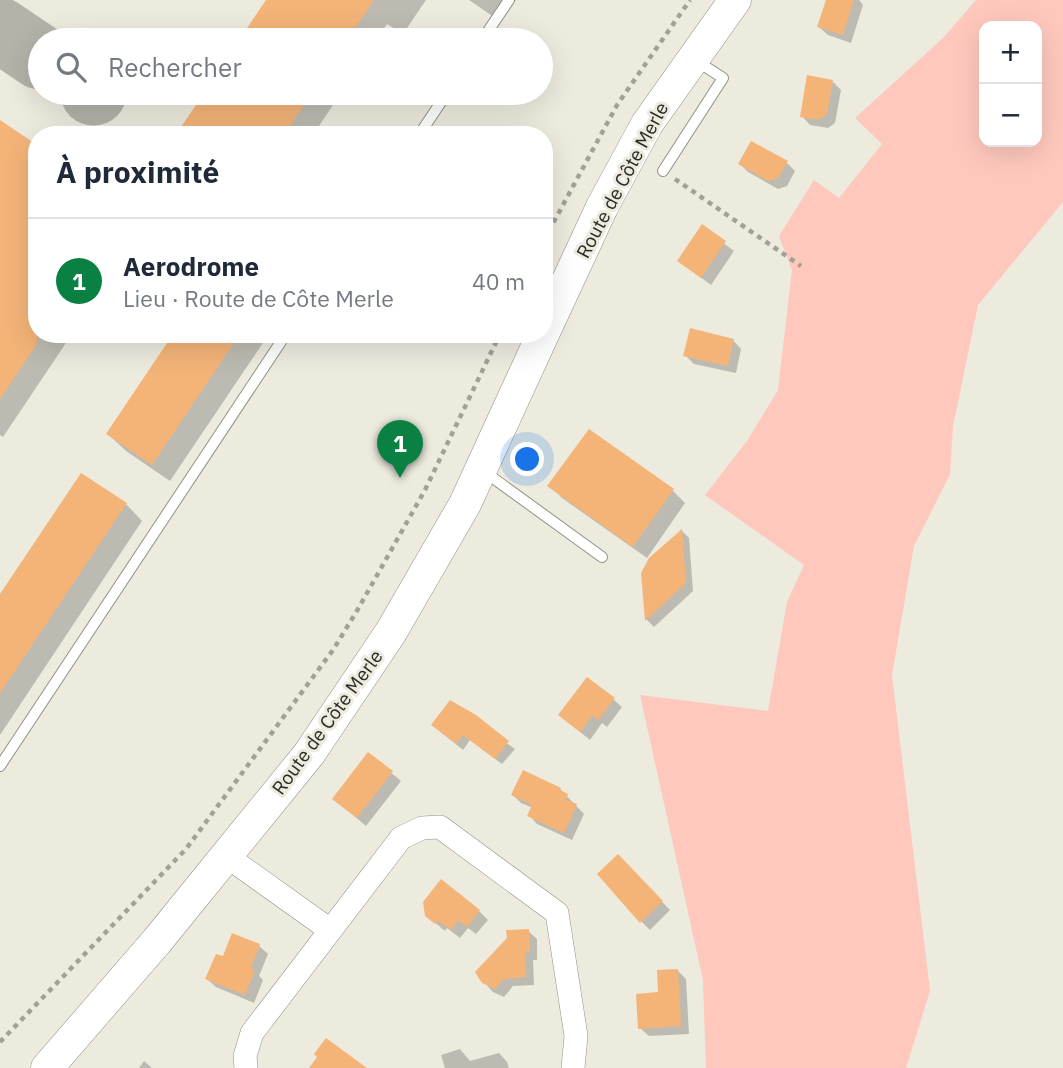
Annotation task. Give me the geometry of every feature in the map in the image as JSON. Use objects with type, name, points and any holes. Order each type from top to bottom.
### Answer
[{"type":"main road","name":"Route de Côte Merle","points":[[553,313],[602,207],[647,124],[735,0]]},
{"type":"main road","name":"Route de Côte Merle","points":[[47,1068],[157,941],[309,754],[391,632],[465,504],[539,343]]},
{"type":"street","points":[[246,1068],[245,1056],[252,1033],[401,838],[422,828],[440,827],[557,913],[576,1036],[573,1068]]},
{"type":"street","points":[[225,855],[330,930]]},
{"type":"lane","points":[[490,28],[509,0]]},
{"type":"lane","points":[[663,171],[723,78],[693,59]]},
{"type":"lane","points":[[425,126],[439,105]]},
{"type":"lane","points":[[0,766],[280,343]]},
{"type":"lane","points":[[481,470],[602,557]]},
{"type":"path","points":[[553,223],[617,105],[690,0]]},
{"type":"path","points":[[663,171],[801,266]]},
{"type":"path","points":[[0,1042],[186,849],[327,658],[425,490],[496,343]]},
{"type":"shaded area","points":[[976,0],[1063,0],[1063,202],[978,305],[953,426],[950,474],[914,546],[892,675],[930,991],[906,1068],[706,1068],[703,980],[640,695],[768,711],[787,602],[804,565],[705,495],[747,441],[778,390],[792,270],[779,236],[814,180],[839,198],[882,144],[855,118],[943,38]]},
{"type":"building","points":[[266,0],[374,0],[355,28],[247,28]]},
{"type":"building","points":[[826,0],[854,0],[843,35],[817,27]]},
{"type":"building","points":[[807,75],[833,80],[827,114],[818,120],[800,117]]},
{"type":"building","points":[[196,105],[304,105],[290,126],[182,126]]},
{"type":"building","points":[[0,120],[28,139],[28,343],[37,344],[0,399]]},
{"type":"building","points":[[751,141],[788,161],[778,178],[768,181],[738,164]]},
{"type":"building","points":[[702,224],[726,241],[701,278],[677,261]]},
{"type":"building","points":[[690,328],[734,339],[728,366],[683,356]]},
{"type":"building","points":[[167,343],[234,343],[152,465],[106,434]]},
{"type":"building","points":[[589,429],[674,489],[633,547],[547,486]]},
{"type":"building","points":[[81,473],[127,503],[0,693],[0,594]]},
{"type":"building","points":[[682,529],[686,583],[645,621],[641,573],[649,558]]},
{"type":"building","points":[[587,677],[615,698],[598,720],[592,716],[580,732],[558,715]]},
{"type":"building","points":[[450,700],[476,715],[509,741],[495,759],[463,735],[456,744],[431,725]]},
{"type":"building","points":[[368,752],[393,771],[357,818],[332,799]]},
{"type":"building","points":[[523,770],[561,788],[560,790],[568,794],[566,800],[577,804],[564,833],[527,816],[532,805],[511,795]]},
{"type":"building","points":[[618,854],[663,901],[640,923],[597,874]]},
{"type":"building","points":[[441,879],[480,910],[467,927],[458,920],[451,930],[438,921],[435,924],[425,916],[423,902]]},
{"type":"building","points":[[529,929],[530,952],[525,952],[526,977],[504,979],[495,989],[482,983],[475,972],[507,938],[506,930]]},
{"type":"building","points":[[232,933],[260,944],[251,968],[255,970],[245,995],[205,979],[216,954],[223,956]]},
{"type":"building","points":[[678,969],[681,1026],[638,1029],[636,994],[658,992],[657,970]]},
{"type":"building","points":[[326,1038],[367,1068],[309,1068],[317,1057],[314,1054]]},
{"type":"taxiway","points":[[0,30],[28,49]]},
{"type":"place","name":"Aerodrome","points":[[400,478]]}]
